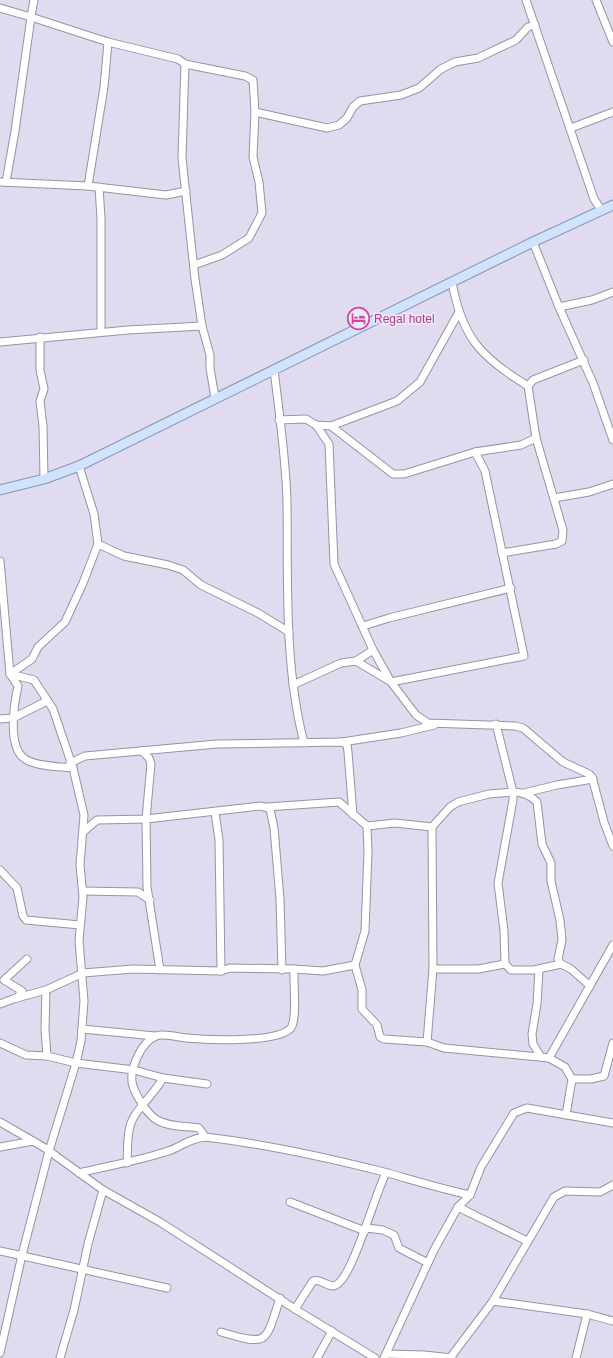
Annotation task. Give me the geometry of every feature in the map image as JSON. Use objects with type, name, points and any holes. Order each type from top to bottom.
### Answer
[{"type":"main road","points":[[0,490],[44,479],[79,466],[533,242],[613,205]]},
{"type":"street","points":[[34,0],[15,131],[3,182],[88,186],[166,195],[186,191]]},
{"type":"street","points":[[526,0],[594,199],[602,211]]},
{"type":"street","points":[[596,0],[613,39]]},
{"type":"street","points":[[0,8],[108,42],[178,59],[185,64],[245,76],[252,80],[255,112],[253,157],[259,182],[262,213],[249,238],[222,255],[194,265]]},
{"type":"street","points":[[255,112],[327,128],[339,125],[347,118],[353,107],[360,101],[400,95],[419,88],[441,69],[455,62],[478,58],[516,40],[528,27],[535,25]]},
{"type":"street","points":[[88,186],[104,87],[108,42]]},
{"type":"street","points":[[185,64],[182,136],[186,191],[202,326],[210,355],[210,368],[215,398]]},
{"type":"street","points":[[571,128],[613,112]]},
{"type":"street","points":[[98,187],[101,218],[101,332]]},
{"type":"street","points":[[533,242],[559,307],[584,360],[613,440]]},
{"type":"street","points":[[452,282],[459,312],[465,328],[478,348],[508,375],[528,386]]},
{"type":"street","points":[[559,307],[592,300],[613,292]]},
{"type":"street","points":[[316,425],[331,426],[397,401],[420,382],[459,312]]},
{"type":"street","points":[[0,342],[101,332],[202,326]]},
{"type":"street","points":[[40,338],[40,370],[44,390],[40,401],[43,426],[44,479]]},
{"type":"street","points":[[502,554],[556,544],[562,540],[563,530],[536,438],[528,386],[533,380],[584,360]]},
{"type":"street","points":[[274,370],[287,502],[289,632],[293,685],[298,720],[304,743]]},
{"type":"street","points":[[279,420],[306,419],[316,425],[329,444],[334,564],[373,650],[391,682],[416,715],[422,720],[435,724]]},
{"type":"street","points":[[331,426],[393,474],[404,474],[475,452],[521,445],[536,438]]},
{"type":"street","points":[[356,661],[391,682],[524,656],[511,588],[502,554],[485,471],[475,452]]},
{"type":"street","points":[[10,674],[32,659],[38,647],[65,622],[83,584],[98,544],[94,514],[79,466]]},
{"type":"street","points":[[554,498],[588,492],[613,484]]},
{"type":"street","points":[[98,544],[124,556],[176,567],[201,585],[258,613],[289,632]]},
{"type":"street","points":[[0,561],[10,674],[18,686],[13,718],[18,751],[26,760],[33,763],[72,765],[85,756],[218,744],[342,742],[401,733],[435,724],[506,724],[523,728],[563,762],[589,774],[594,779],[604,822],[613,846]]},
{"type":"street","points":[[363,626],[389,618],[511,588]]},
{"type":"street","points":[[293,685],[341,664],[356,661],[373,650]]},
{"type":"street","points":[[0,1353],[22,1255],[49,1151],[76,1063],[82,1029],[84,1001],[83,973],[79,941],[84,891],[80,865],[84,815],[72,765],[53,709],[34,680],[10,674]]},
{"type":"street","points":[[0,718],[13,718],[47,701]]},
{"type":"street","points":[[496,724],[513,792],[513,800],[498,883],[504,931],[505,964],[511,970],[539,969],[561,964]]},
{"type":"street","points":[[342,742],[347,745],[353,816]]},
{"type":"street","points":[[142,751],[149,758],[151,764],[146,819],[147,887],[160,970]]},
{"type":"street","points":[[427,1042],[433,969],[432,827],[450,807],[458,802],[489,794],[513,792],[524,793],[557,785],[594,779]]},
{"type":"street","points":[[84,815],[97,820],[146,819],[267,807],[339,802],[351,793]]},
{"type":"street","points":[[524,793],[537,802],[542,844],[551,863],[551,881],[560,920],[562,940],[558,959],[561,964],[571,969],[590,986]]},
{"type":"street","points":[[339,802],[353,816],[367,826],[395,823],[432,827]]},
{"type":"street","points":[[267,807],[272,813],[280,899],[282,970]]},
{"type":"street","points":[[215,812],[219,840],[222,971]]},
{"type":"street","points":[[83,832],[97,820]]},
{"type":"street","points":[[367,826],[368,851],[365,931],[355,965],[362,990],[362,1009],[377,1025],[380,1037],[384,1039],[427,1042],[444,1048],[549,1058],[565,1067],[572,1079],[566,1115]]},
{"type":"street","points":[[0,870],[17,888],[23,916],[26,920],[80,925]]},
{"type":"street","points":[[84,891],[138,892],[147,887]]},
{"type":"street","points":[[138,892],[150,900]]},
{"type":"street","points":[[549,1058],[613,945]]},
{"type":"street","points":[[17,998],[22,991],[4,980],[27,958]]},
{"type":"street","points":[[433,969],[478,969],[505,964]]},
{"type":"street","points":[[0,1004],[46,990],[83,973],[133,969],[222,971],[230,968],[294,969],[322,972],[355,965]]},
{"type":"street","points":[[82,1029],[187,1038],[257,1039],[283,1033],[289,1030],[294,1022],[294,969]]},
{"type":"street","points":[[539,969],[537,1004],[532,1034],[533,1044],[541,1057]]},
{"type":"street","points":[[46,990],[45,1030],[48,1056]]},
{"type":"street","points":[[156,1036],[149,1040],[141,1049],[132,1079],[133,1086],[144,1105],[156,1120],[166,1125],[199,1128],[205,1137]]},
{"type":"street","points":[[0,1043],[26,1055],[48,1056],[76,1063],[134,1070],[163,1078],[207,1084]]},
{"type":"street","points":[[572,1079],[591,1079],[604,1076],[613,1043]]},
{"type":"street","points":[[127,1164],[128,1134],[134,1116],[155,1091],[163,1078]]},
{"type":"street","points":[[613,1123],[527,1108],[514,1113],[481,1168],[470,1195],[458,1207],[428,1263],[385,1356],[451,1358],[493,1301],[527,1241],[551,1201],[557,1194],[565,1191],[600,1192],[613,1185]]},
{"type":"street","points":[[0,1122],[49,1151],[103,1190],[160,1222],[188,1242],[280,1298],[295,1310],[375,1358]]},
{"type":"street","points":[[79,1173],[127,1164],[168,1152],[189,1140],[205,1137],[306,1153],[386,1173],[448,1191],[470,1195]]},
{"type":"street","points":[[0,1147],[33,1141]]},
{"type":"street","points":[[295,1310],[313,1281],[317,1280],[332,1286],[337,1285],[351,1263],[386,1173]]},
{"type":"street","points":[[60,1358],[103,1190]]},
{"type":"street","points":[[290,1202],[365,1229],[382,1230],[394,1235],[399,1248],[428,1263]]},
{"type":"street","points":[[458,1207],[527,1241]]},
{"type":"street","points":[[0,1250],[82,1270],[167,1288]]},
{"type":"street","points":[[221,1332],[251,1340],[264,1337],[270,1329],[280,1298]]},
{"type":"street","points":[[493,1301],[587,1314],[613,1320]]},
{"type":"street","points":[[576,1358],[587,1314]]},
{"type":"street","points":[[317,1358],[332,1331]]},
{"type":"place","name":"Regal hotel","points":[[358,319]]}]
